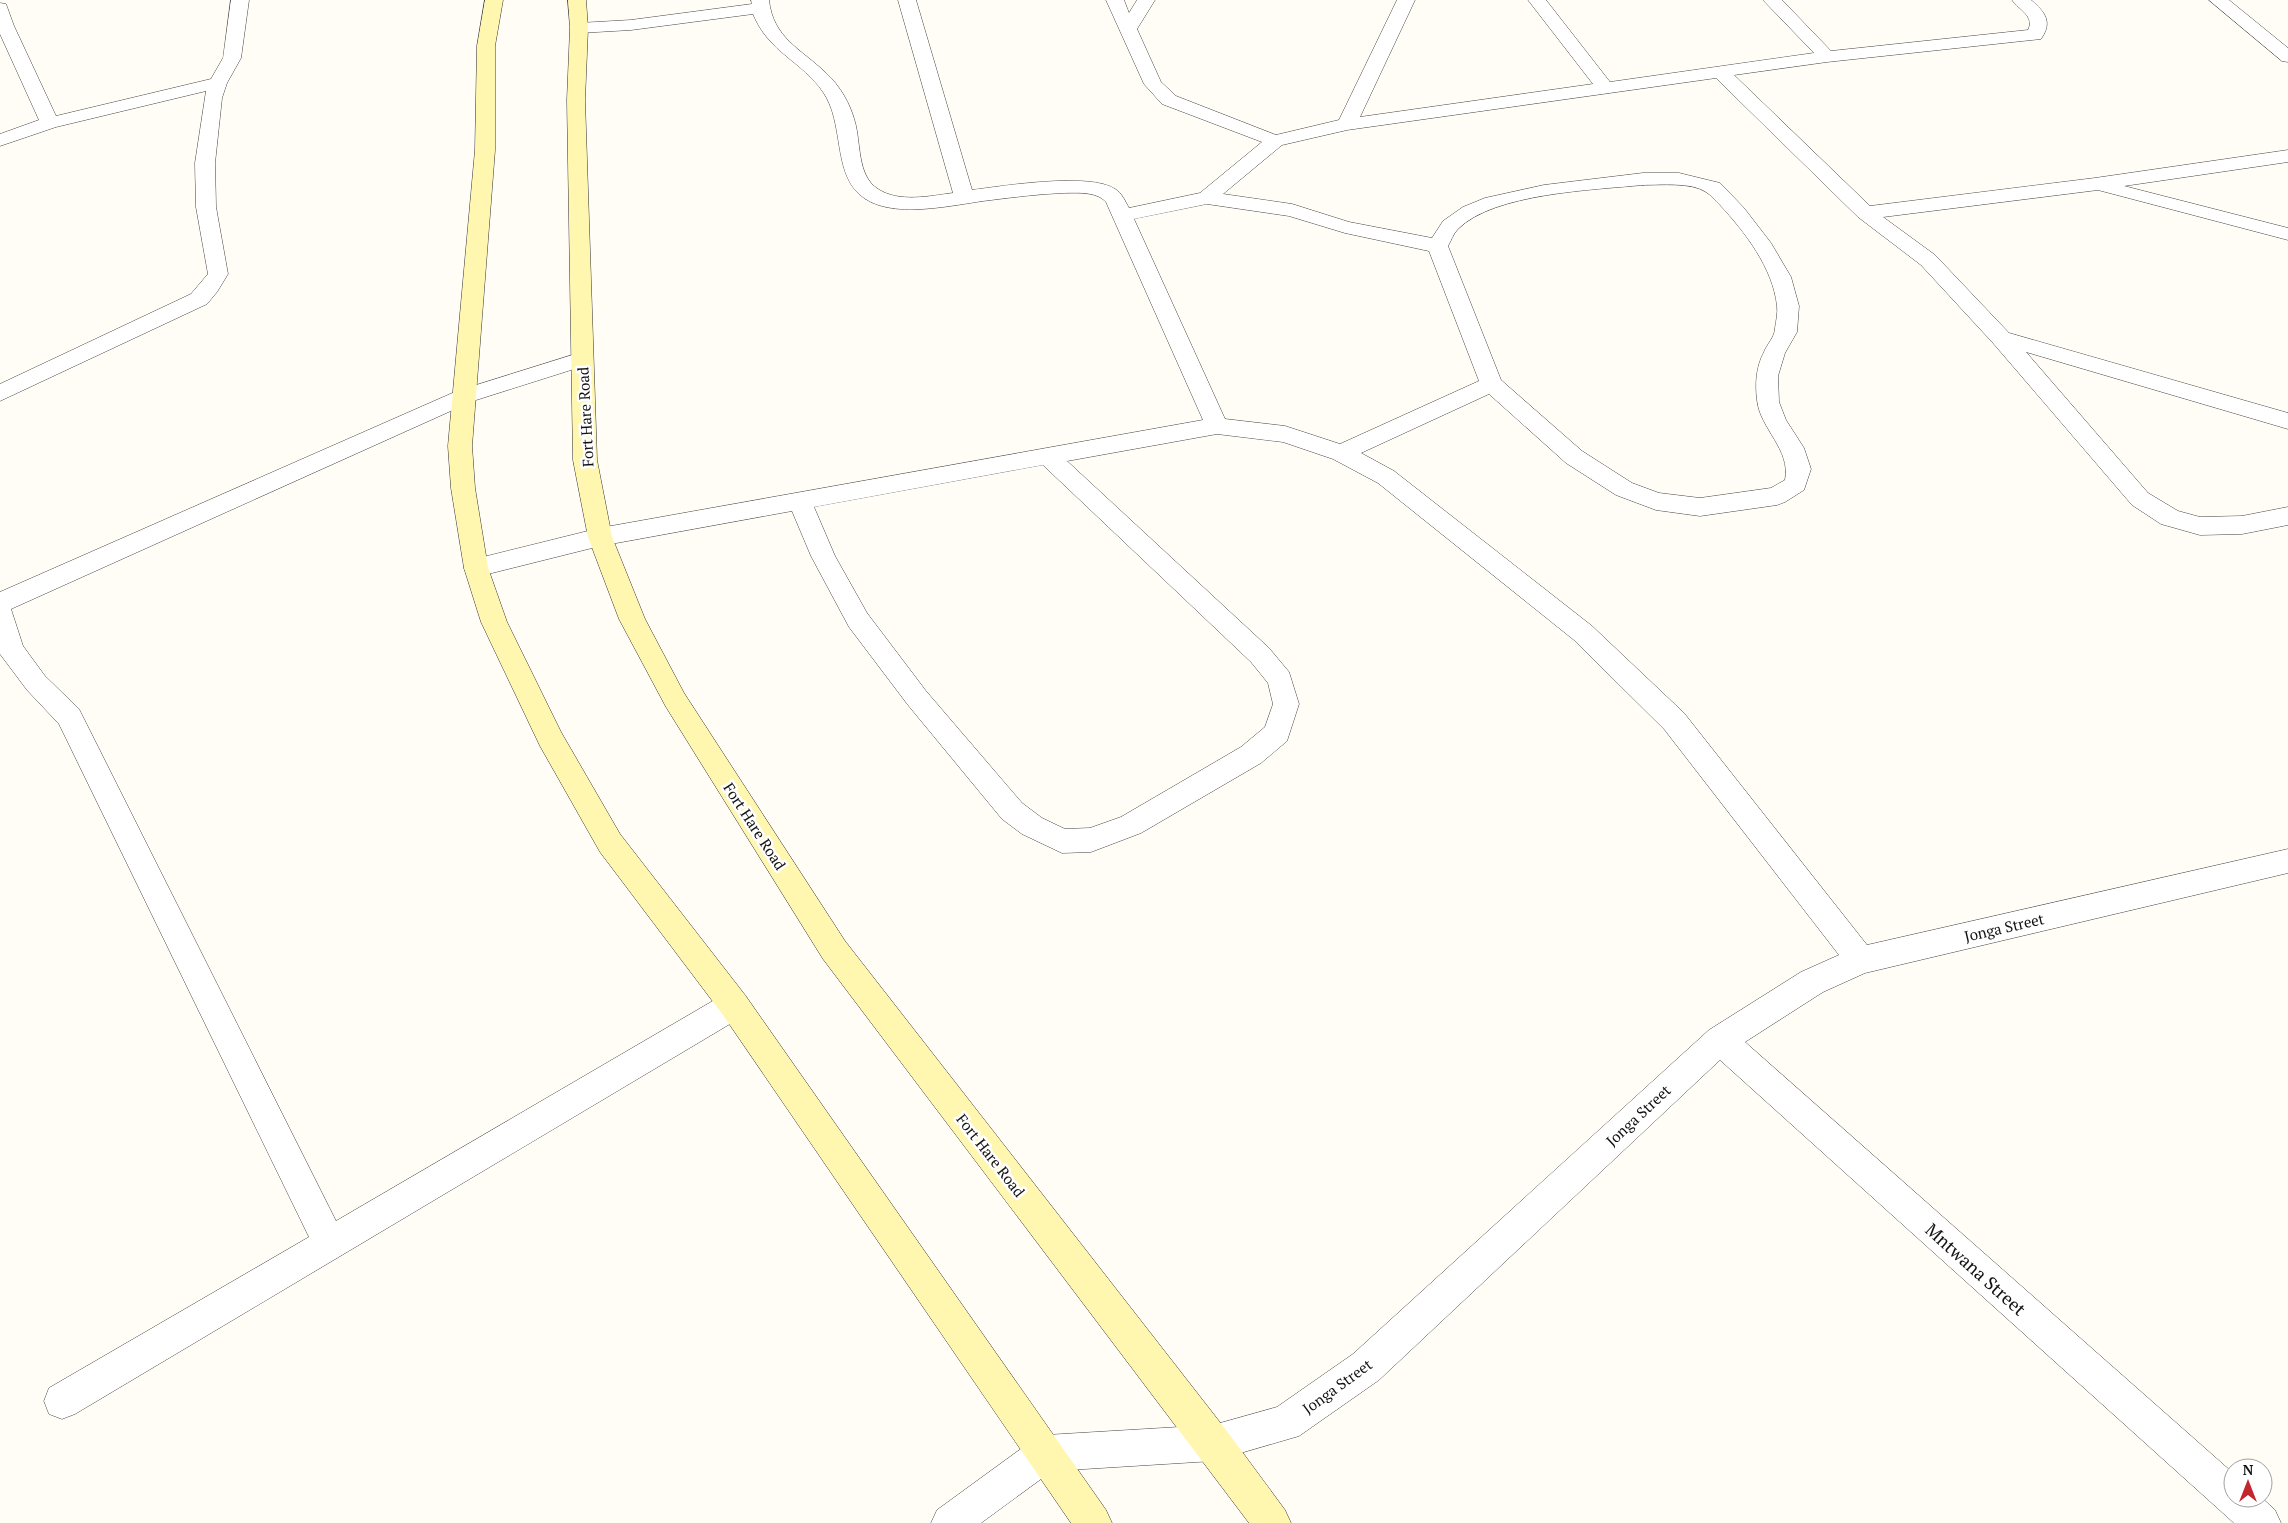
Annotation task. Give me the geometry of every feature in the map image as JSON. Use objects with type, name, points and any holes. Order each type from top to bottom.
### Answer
[{"type":"main road","points":[[494,0],[486,46],[485,150],[460,446],[463,488],[476,568],[494,622],[550,738],[610,843],[734,1005],[1093,1523]]},
{"type":"main road","name":"Fort Hare Road","points":[[577,0],[579,28],[576,100],[585,460],[600,537],[632,619],[675,700],[834,950],[1213,1443],[1272,1523]]},
{"type":"street","points":[[0,393],[199,299],[210,288],[218,274],[206,207],[205,163],[213,98],[218,83],[232,58],[240,0]]},
{"type":"street","points":[[907,0],[964,197]]},
{"type":"street","points":[[1115,0],[1129,27],[1153,84],[1169,100],[1275,140]]},
{"type":"street","points":[[1129,27],[1146,0]]},
{"type":"street","points":[[1347,124],[1406,0]]},
{"type":"street","points":[[1537,0],[1604,86]]},
{"type":"street","points":[[1772,0],[1827,57]]},
{"type":"street","points":[[1207,198],[1275,140],[1347,124],[1604,86],[1827,57],[2035,35],[2039,26],[2038,14],[2021,0]]},
{"type":"street","points":[[2218,0],[2288,57]]},
{"type":"street","points":[[579,28],[631,25],[760,4],[769,32],[808,64],[830,87],[845,121],[855,174],[865,190],[882,198],[903,202],[926,203],[1065,186],[1106,192],[1115,200],[1123,215],[1217,426]]},
{"type":"street","points":[[0,8],[5,26],[50,123]]},
{"type":"street","points":[[1720,72],[1865,213],[1928,260],[2001,338],[2140,499],[2170,518],[2200,526],[2242,525],[2288,516]]},
{"type":"street","points":[[0,140],[50,123],[218,83]]},
{"type":"street","points":[[1865,213],[2094,184],[2288,156]]},
{"type":"street","points":[[1643,179],[1679,179],[1713,187],[1738,212],[1761,243],[1780,276],[1788,306],[1786,332],[1774,354],[1768,376],[1768,402],[1775,421],[1792,448],[1799,469],[1796,484],[1777,496],[1700,507],[1656,501],[1624,490],[1574,457],[1490,384],[1438,246],[1452,224],[1475,210],[1503,200],[1542,192],[1643,179]]},
{"type":"street","points":[[2094,184],[2288,234]]},
{"type":"street","points":[[1123,215],[1207,198],[1292,210],[1345,226],[1438,246]]},
{"type":"street","points":[[2001,338],[2288,421]]},
{"type":"street","points":[[0,603],[465,396],[582,359]]},
{"type":"street","points":[[1341,453],[1490,384]]},
{"type":"street","points":[[476,568],[600,537],[1217,426],[1285,434],[1341,453],[1386,477],[1583,633],[1674,721],[1861,960]]},
{"type":"street","points":[[800,501],[823,556],[858,620],[917,698],[1012,812],[1032,826],[1062,841],[1091,840],[1130,825],[1251,755],[1277,733],[1286,704],[1280,679],[1260,655],[1049,457]]},
{"type":"street","points":[[0,612],[11,650],[36,683],[69,718],[330,1244]]},
{"type":"street","name":"Jonga Street","points":[[1046,1453],[1213,1443],[1286,1423],[1366,1367],[1720,1040],[1812,982],[1861,960],[2288,861]]},
{"type":"street","points":[[62,1401],[734,1005]]},
{"type":"street","name":"Mntwana Street","points":[[1720,1040],[2223,1489]]},
{"type":"street","points":[[950,1523],[1046,1453]]},
{"type":"street","name":"Mntwana Street","points":[[2245,1508],[2262,1523]]}]
